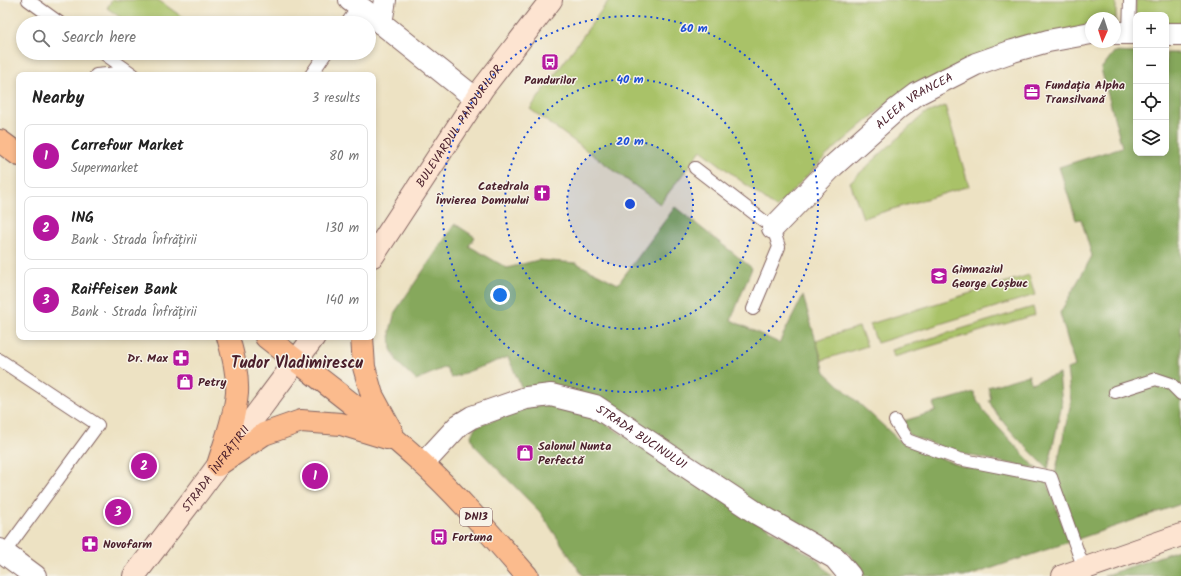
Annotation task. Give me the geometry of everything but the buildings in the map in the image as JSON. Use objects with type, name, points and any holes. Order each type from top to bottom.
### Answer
[{"type":"main road","points":[[0,141],[16,153]]},
{"type":"main road","points":[[218,465],[233,414],[237,392],[235,362],[229,340]]},
{"type":"main road","name":"DN13","points":[[270,340],[398,441],[471,510],[527,576]]},
{"type":"main road","points":[[362,340],[364,367],[372,395],[398,441]]},
{"type":"main road","points":[[218,465],[264,434],[301,421],[341,424],[398,441]]},
{"type":"street","points":[[381,23],[385,0]]},
{"type":"street","name":"BULEVARDUL PANDURILOR","points":[[376,251],[476,99],[507,56],[551,0]]},
{"type":"street","points":[[352,10],[365,16]]},
{"type":"street","points":[[376,21],[381,23],[476,99]]},
{"type":"street","name":"ALEEA VRANCEA","points":[[773,228],[833,166],[897,109],[917,94],[976,64],[1048,41],[1085,34]]},
{"type":"street","points":[[1169,34],[1181,34]]},
{"type":"street","points":[[297,361],[312,340]]},
{"type":"street","name":"STRADA ÎNFRĂȚIRII","points":[[134,576],[297,361]]},
{"type":"street","name":"STRADA BUCINULUI","points":[[423,464],[459,425],[472,417],[526,398],[551,395],[594,406],[758,514],[835,558],[850,576]]},
{"type":"street","points":[[1063,576],[1181,535]]},
{"type":"street","points":[[2,552],[35,576]]},
{"type":"lane","points":[[28,0],[50,16]]},
{"type":"lane","points":[[1127,33],[1130,0]]},
{"type":"lane","points":[[113,60],[129,72]]},
{"type":"lane","points":[[313,72],[321,60]]},
{"type":"lane","points":[[695,168],[773,228],[779,247],[752,310]]},
{"type":"lane","points":[[0,360],[98,425],[2,552]]},
{"type":"lane","points":[[1115,392],[1156,379],[1171,384],[1181,394]]},
{"type":"lane","points":[[895,421],[907,440],[960,459],[1050,477],[1084,569]]},
{"type":"green space","points":[[112,0],[158,0],[181,16],[118,16],[107,8]]},
{"type":"green space","points":[[609,0],[1116,0],[1116,12],[1085,12],[1085,29],[1008,42],[890,101],[826,156],[776,208],[701,150],[660,204],[530,109]]},
{"type":"green space","points":[[1136,0],[1181,0],[1181,26],[1169,25],[1169,12],[1136,12]]},
{"type":"green space","points":[[1114,52],[1133,53],[1133,156],[1169,156],[1169,53],[1181,53],[1181,504],[1078,539],[1055,474],[1071,402],[1067,369],[1075,366],[1060,313],[1092,256],[1081,219],[1076,220],[1059,167],[1122,147],[1101,69]]},
{"type":"green space","points":[[945,106],[969,186],[863,218],[850,182],[924,114]]},
{"type":"green space","points":[[675,207],[752,268],[731,320],[779,343],[803,296],[825,372],[902,443],[961,466],[1047,482],[1069,542],[969,576],[864,576],[862,570],[848,553],[768,512],[598,399],[523,391],[508,357],[451,378],[446,367],[416,380],[398,363],[391,349],[390,331],[395,312],[455,224],[475,237],[469,246],[507,268],[538,260],[576,263],[618,284]]},
{"type":"green space","points":[[1029,275],[1035,295],[877,343],[870,324]]},
{"type":"green space","points":[[1033,307],[1035,315],[894,357],[892,350]]},
{"type":"green space","points":[[859,327],[867,346],[822,360],[816,340]]},
{"type":"green space","points":[[1059,374],[1062,404],[1048,469],[999,417],[989,400],[991,399],[988,387],[1029,375],[1031,383]]},
{"type":"green space","points":[[974,392],[978,403],[980,403],[985,413],[1037,469],[957,453],[909,435],[904,421],[936,411],[933,404]]},
{"type":"green space","points":[[550,404],[592,415],[815,558],[832,576],[583,576],[540,512],[474,445],[471,436],[475,427],[528,407]]},
{"type":"green space","points":[[1181,549],[1181,576],[1104,576]]},
{"type":"place","name":"Pandurilor","points":[[550,62]]},
{"type":"place","name":"Fundația Alpha Transilvană","points":[[1032,92]]},
{"type":"place","name":"Catedrala Învierea Domnului","points":[[542,193]]},
{"type":"place","name":"Gimnaziul George Coșbuc","points":[[939,276]]},
{"type":"place","name":"Dr. Max","points":[[181,358]]},
{"type":"place","name":"Petry","points":[[185,382]]},
{"type":"place","name":"Salonul Nunta Perfectă","points":[[525,453]]},
{"type":"place","name":"ING","points":[[144,466]]},
{"type":"place","name":"Carrefour Market","points":[[315,476]]},
{"type":"place","name":"Raiffeisen Bank","points":[[118,512]]},
{"type":"place","name":"Fortuna","points":[[439,537]]},
{"type":"place","name":"Novofarm","points":[[90,544]]},
{"type":"district","name":"Tudor Vladimirescu","points":[[297,363]]}]
